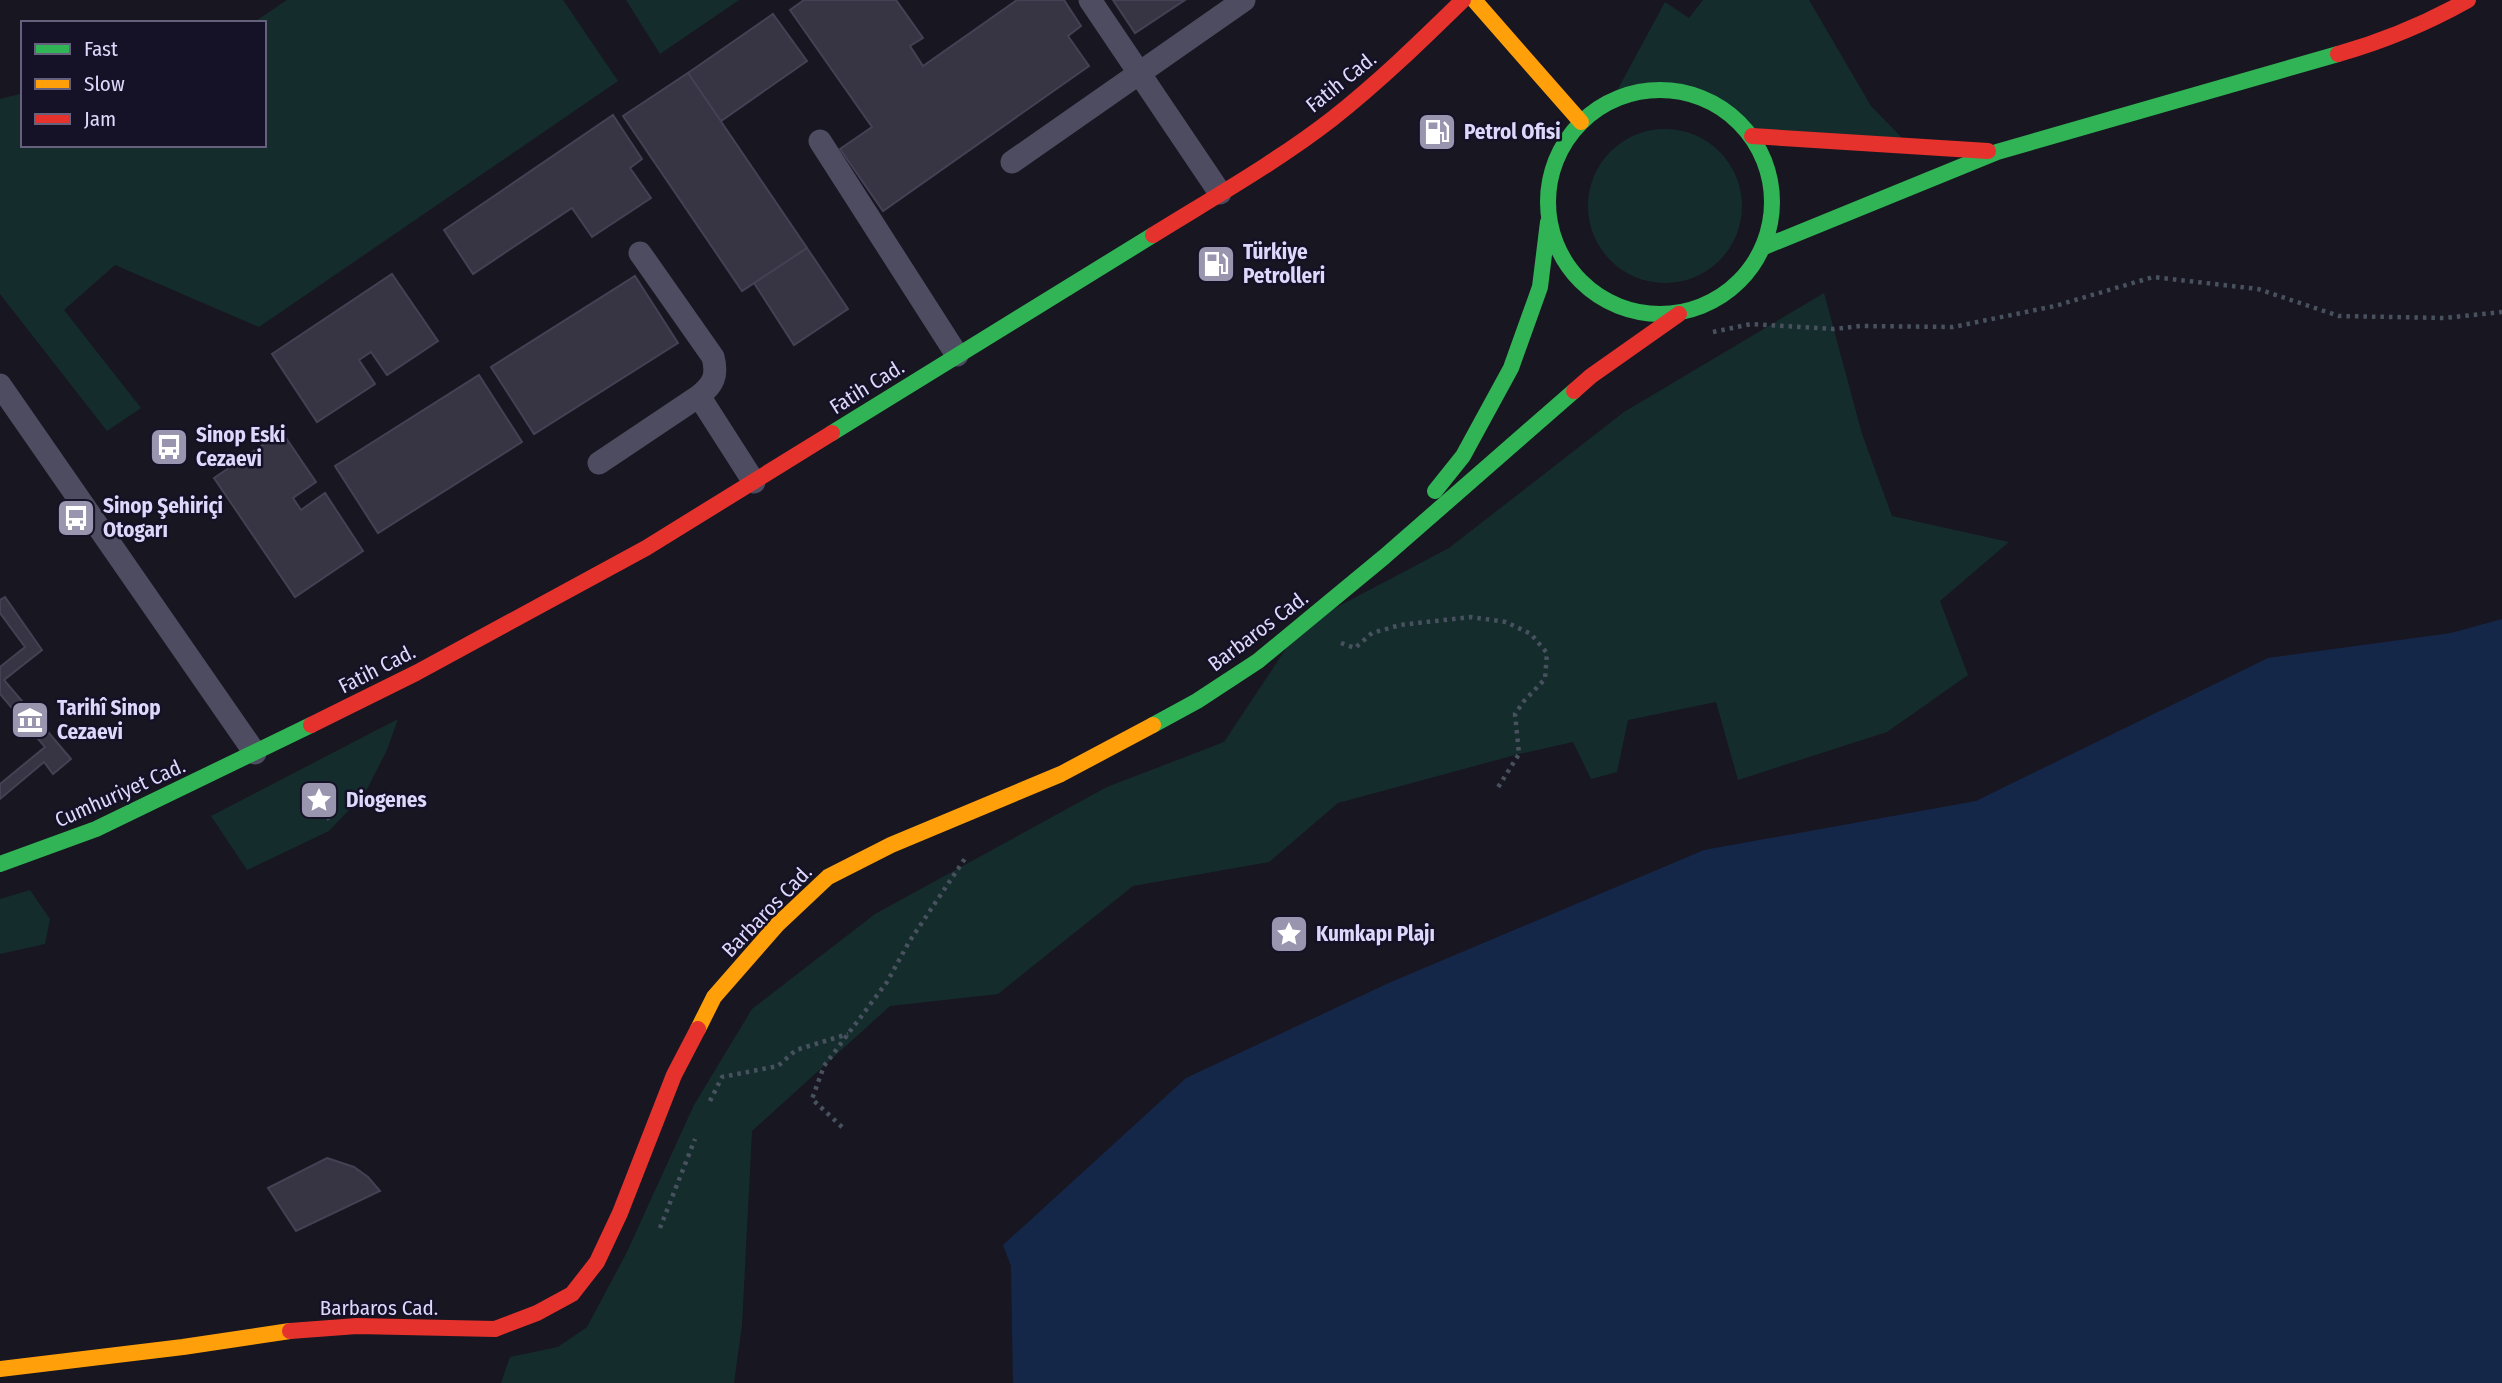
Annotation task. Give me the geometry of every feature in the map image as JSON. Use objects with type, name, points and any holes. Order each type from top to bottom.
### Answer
[{"type":"main road","name":"Fatih Cad.","points":[[255,753],[416,673],[646,548],[1220,193],[1331,120],[1398,63],[1464,0]]},
{"type":"main road","points":[[1474,0],[1581,122]]},
{"type":"main road","points":[[1764,247],[1997,152],[2370,45],[2437,17],[2468,0]]},
{"type":"main road","points":[[1384,556],[1463,456],[1511,368],[1540,287],[1549,220],[1549,184],[1560,150],[1581,122],[1612,100],[1650,90],[1689,93],[1724,109],[1752,136],[1769,171],[1773,209],[1764,247],[1743,279],[1713,302],[1679,314],[1643,314],[1609,303],[1580,282],[1559,253],[1549,220]]},
{"type":"main road","points":[[1752,136],[1997,152]]},
{"type":"main road","name":"Barbaros Cad.","points":[[0,1369],[278,1332],[357,1326],[495,1329],[537,1313],[572,1294],[597,1262],[620,1213],[674,1075],[714,997],[777,925],[828,877],[891,845],[1061,774],[1130,738],[1258,661],[1384,556],[1591,376],[1679,314]]},
{"type":"main road","name":"Cumhuriyet Cad.","points":[[0,864],[88,832],[255,753]]},
{"type":"lane","points":[[1090,0],[1220,193]]},
{"type":"lane","points":[[1012,162],[1244,0]]},
{"type":"lane","points":[[820,141],[957,355]]},
{"type":"lane","points":[[598,463],[699,396],[715,379],[713,357],[640,253]]},
{"type":"lane","points":[[0,385],[255,753]]},
{"type":"lane","points":[[699,396],[754,482]]},
{"type":"path","points":[[1710,332],[1751,324],[1834,329],[1860,326],[1953,327],[2055,306],[2153,277],[2258,289],[2339,316],[2444,318],[2502,312]]},
{"type":"path","points":[[1301,626],[1355,648],[1372,633],[1400,625],[1471,617],[1506,622],[1531,634],[1548,653],[1545,679],[1515,715],[1519,754],[1497,789]]},
{"type":"path","points":[[322,810],[330,820]]},
{"type":"path","points":[[842,1127],[812,1099],[824,1066],[887,982],[909,942],[969,852]]},
{"type":"path","points":[[722,1077],[778,1066],[796,1050],[848,1034]]},
{"type":"green space","points":[[287,0],[563,0],[618,81],[259,327],[115,265],[64,310],[141,408],[107,431],[0,294],[0,99],[21,94],[21,147],[266,147],[266,21],[256,21]]},
{"type":"green space","points":[[626,0],[739,0],[660,54]]},
{"type":"green space","points":[[1703,0],[1809,0],[1871,106],[1910,146],[1752,136],[1724,109],[1689,93],[1650,90],[1612,100],[1665,2],[1689,18]]},
{"type":"green space","points":[[1665,129],[1694,135],[1719,152],[1736,177],[1742,206],[1736,235],[1719,260],[1694,277],[1665,283],[1636,277],[1611,260],[1594,235],[1588,206],[1594,177],[1611,152],[1636,135]]},
{"type":"green space","points":[[1824,293],[1862,434],[1892,516],[2009,542],[1940,601],[1968,675],[1887,732],[1738,780],[1716,702],[1628,720],[1617,772],[1591,779],[1573,742],[1519,754],[1338,803],[1269,862],[1133,886],[998,994],[890,1006],[752,1131],[742,1325],[734,1383],[501,1383],[510,1357],[558,1347],[587,1327],[626,1254],[694,1105],[752,1009],[875,914],[1107,787],[1224,742],[1301,626],[1449,548],[1624,412]]},
{"type":"green space","points":[[398,719],[387,750],[365,793],[329,831],[247,870],[211,816]]},
{"type":"green space","points":[[30,890],[50,919],[45,944],[0,954],[0,899]]},
{"type":"water","points":[[2502,619],[2502,1383],[1013,1383],[1011,1266],[1003,1245],[1186,1078],[1391,982],[1704,850],[1976,801],[2268,658],[2451,633]]},
{"type":"building","points":[[804,0],[896,0],[923,38],[910,46],[923,66],[1017,0],[1064,0],[1081,26],[1068,36],[1089,66],[883,211],[840,149],[872,127],[790,10]]},
{"type":"building","points":[[1113,0],[1185,0],[1135,33]]},
{"type":"building","points":[[773,14],[807,61],[721,121],[688,73]]},
{"type":"building","points":[[688,73],[807,248],[742,291],[623,116]]},
{"type":"building","points":[[613,115],[642,159],[630,168],[651,198],[592,237],[572,208],[473,274],[444,230]]},
{"type":"building","points":[[807,248],[848,309],[794,345],[754,283]]},
{"type":"building","points":[[392,274],[438,341],[387,375],[371,352],[359,360],[375,384],[317,422],[272,354]]},
{"type":"building","points":[[635,276],[678,343],[534,434],[491,367]]},
{"type":"building","points":[[479,375],[522,442],[378,533],[335,466]]},
{"type":"building","points":[[282,432],[316,482],[293,498],[301,510],[325,493],[363,551],[295,597],[214,478]]},
{"type":"building","name":"Tarihî Sinop Cezaevi","points":[[5,597],[42,650],[4,680],[71,759],[53,774],[44,762],[0,799],[0,784],[45,747],[0,694],[0,667],[25,647],[0,613],[0,600]]},
{"type":"building","points":[[327,1158],[354,1167],[368,1177],[380,1191],[296,1231],[268,1188]]},
{"type":"traffic: fast","points":[[1764,247],[1997,152],[2338,54]]},
{"type":"traffic: fast","points":[[1660,90],[1682,92],[1713,103],[1739,123],[1759,149],[1770,180],[1772,202],[1770,224],[1759,255],[1739,281],[1713,301],[1682,312],[1660,314],[1638,312],[1607,301],[1581,281],[1561,255],[1550,224],[1548,202],[1550,180],[1561,149],[1581,123],[1607,103],[1638,92],[1660,90]]},
{"type":"traffic: fast","points":[[1435,491],[1463,456],[1511,368],[1540,287],[1548,222]]},
{"type":"traffic: fast","points":[[832,433],[1153,235]]},
{"type":"traffic: fast","points":[[1153,725],[1197,701],[1258,661],[1384,557],[1574,391]]},
{"type":"traffic: fast","points":[[0,864],[96,829],[311,725]]},
{"type":"traffic: slow","points":[[1474,0],[1581,122]]},
{"type":"traffic: slow","points":[[698,1029],[714,997],[777,925],[828,877],[891,845],[1061,774],[1153,725]]},
{"type":"traffic: slow","points":[[0,1369],[290,1331]]},
{"type":"traffic: jam","points":[[1153,235],[1311,135],[1383,76],[1463,0]]},
{"type":"traffic: jam","points":[[2338,54],[2405,31],[2468,0]]},
{"type":"traffic: jam","points":[[1752,136],[1988,151]]},
{"type":"traffic: jam","points":[[1574,391],[1679,314]]},
{"type":"traffic: jam","points":[[311,725],[416,673],[646,548],[832,433]]},
{"type":"traffic: jam","points":[[290,1331],[357,1326],[495,1329],[537,1313],[572,1294],[597,1262],[620,1213],[674,1075],[698,1029]]},
{"type":"place","name":"Petrol Ofisi","points":[[1437,132]]},
{"type":"place","name":"Türkiye Petrolleri","points":[[1216,264]]},
{"type":"place","name":"Sinop Eski Cezaevi","points":[[169,447]]},
{"type":"place","name":"Sinop Şehiriçi Otogarı","points":[[76,518]]},
{"type":"place","name":"Tarihî Sinop Cezaevi","points":[[30,720]]},
{"type":"place","name":"Diogenes","points":[[319,800]]},
{"type":"place","name":"Kumkapı Plajı","points":[[1289,934]]}]
